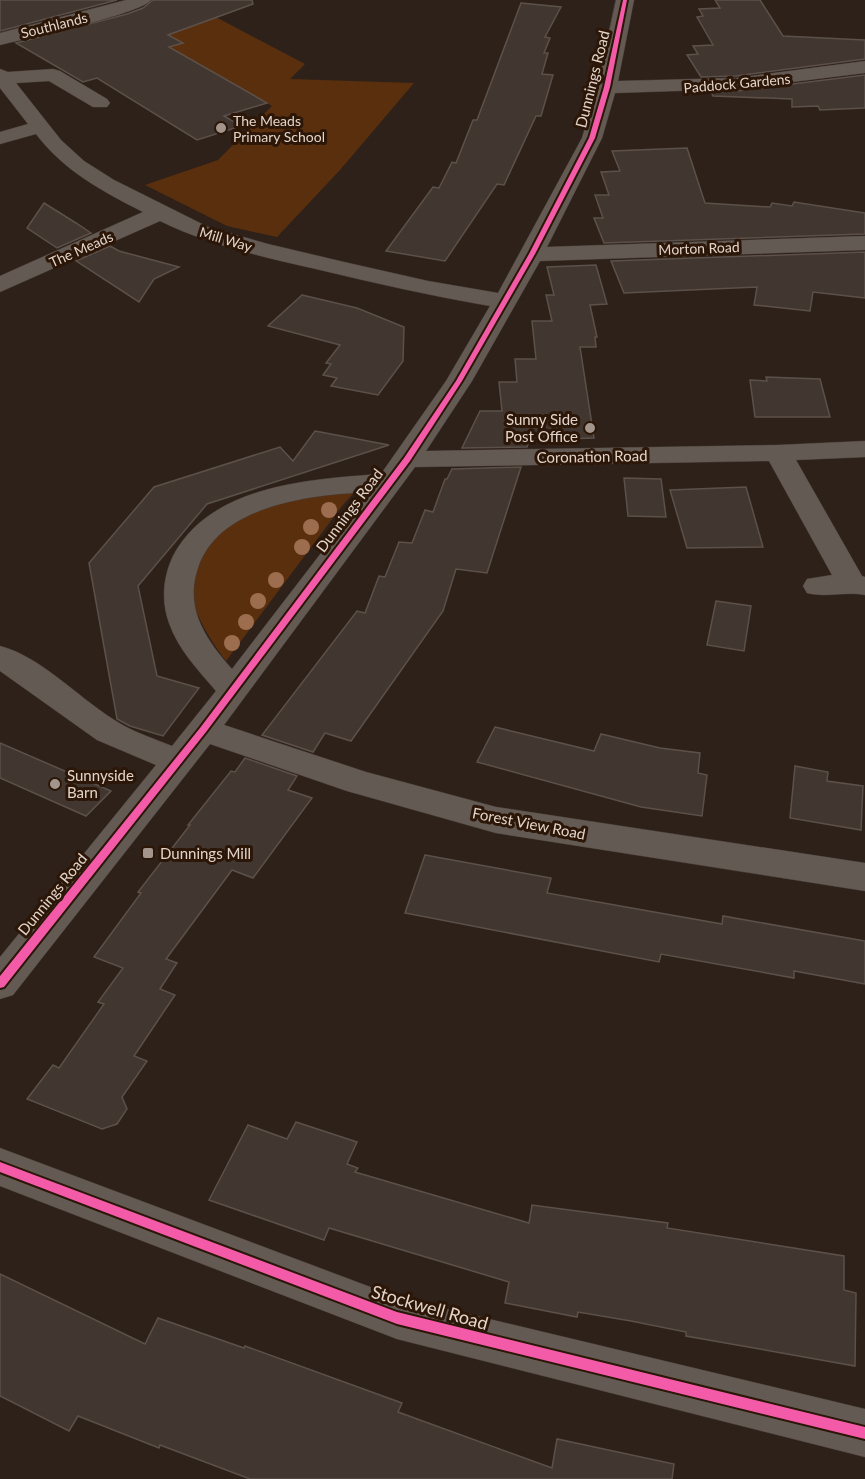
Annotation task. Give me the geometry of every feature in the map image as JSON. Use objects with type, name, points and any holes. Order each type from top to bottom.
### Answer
[{"type":"street","name":"Southlands","points":[[0,39],[118,9],[142,0]]},
{"type":"street","name":"Dunnings Road","points":[[0,984],[203,730],[398,470],[459,381],[532,254],[592,138],[608,87],[625,0]]},
{"type":"street","name":"Paddock Gardens","points":[[608,87],[657,89],[717,86],[772,81],[865,67]]},
{"type":"street","points":[[1,77],[53,75],[100,103]]},
{"type":"street","name":"Mill Way","points":[[1,77],[54,144],[77,165],[106,185],[200,232],[262,250],[428,288],[505,301]]},
{"type":"street","points":[[0,138],[40,127]]},
{"type":"street","name":"The Meads","points":[[0,285],[161,212]]},
{"type":"street","name":"Morton Road","points":[[532,254],[865,243]]},
{"type":"street","name":"Coronation Road","points":[[232,689],[199,650],[181,615],[177,581],[189,551],[214,523],[259,503],[310,488],[398,470],[865,449]]},
{"type":"street","points":[[778,453],[858,585],[818,586]]},
{"type":"street","points":[[0,656],[48,687],[109,732],[177,761]]},
{"type":"street","name":"Forest View Road","points":[[203,730],[358,782],[496,820],[865,877]]},
{"type":"street","name":"Stockwell Road","points":[[0,1167],[397,1318],[865,1433]]},
{"type":"shaded area","points":[[210,14],[305,64],[290,79],[414,83],[340,170],[277,237],[227,226],[145,185],[218,160],[272,106],[236,85],[152,52],[183,43],[159,30]]},
{"type":"shaded area","points":[[359,487],[342,506],[226,661],[201,621],[187,576],[219,529],[254,511],[290,499]]},
{"type":"building","points":[[0,0],[117,0],[0,31]]},
{"type":"building","points":[[153,0],[252,0],[253,4],[168,35],[183,43],[169,47],[267,103],[224,116],[241,126],[197,140],[97,78],[83,82],[16,43],[127,14],[143,8]]},
{"type":"building","points":[[715,0],[760,0],[783,36],[865,40],[865,59],[736,76],[701,77],[687,55],[698,54],[693,46],[713,45],[697,17],[703,16],[699,9],[720,8]]},
{"type":"building","points":[[521,3],[561,7],[545,37],[550,38],[544,53],[548,53],[542,74],[553,75],[541,116],[536,116],[504,185],[497,184],[445,261],[386,251],[433,187],[439,188],[452,162],[456,163],[473,120],[477,120]]},
{"type":"building","points":[[865,75],[865,108],[820,110],[818,106],[792,107],[792,99],[713,96],[711,92],[736,91]]},
{"type":"building","points":[[687,148],[705,203],[770,207],[772,203],[792,206],[794,202],[865,213],[865,234],[604,243],[594,218],[603,218],[595,195],[609,195],[601,172],[620,171],[612,151]]},
{"type":"building","points":[[44,203],[91,233],[57,248],[27,228]]},
{"type":"building","points":[[110,246],[119,251],[179,267],[154,279],[139,302],[76,261]]},
{"type":"building","points":[[865,252],[865,298],[813,292],[810,311],[754,305],[757,287],[624,293],[611,261]]},
{"type":"building","points":[[596,265],[607,304],[590,305],[597,337],[595,337],[596,347],[580,347],[594,438],[529,440],[527,447],[462,448],[480,411],[502,411],[499,382],[517,382],[515,359],[536,359],[532,321],[552,321],[546,295],[554,295],[547,267]]},
{"type":"building","points":[[302,295],[357,308],[404,327],[403,361],[378,395],[331,386],[337,378],[323,375],[331,364],[326,363],[340,345],[268,326]]},
{"type":"building","points":[[766,377],[820,379],[830,417],[755,417],[750,380],[767,381]]},
{"type":"building","points":[[315,431],[389,445],[207,504],[138,586],[157,676],[199,688],[163,736],[130,726],[117,719],[89,563],[154,487],[280,447],[293,461]]},
{"type":"building","points":[[521,467],[487,573],[456,569],[443,611],[351,741],[325,733],[313,752],[262,735],[357,611],[365,613],[379,576],[385,577],[399,542],[412,543],[425,510],[433,512],[445,479],[452,469]]},
{"type":"building","points":[[624,478],[661,479],[666,517],[628,516]]},
{"type":"building","points":[[746,487],[763,547],[687,548],[670,490]]},
{"type":"building","points":[[716,601],[751,606],[744,651],[707,645]]},
{"type":"building","points":[[495,727],[594,751],[601,734],[660,748],[700,753],[698,773],[707,775],[702,816],[641,807],[477,762]]},
{"type":"building","name":"Sunnyside Barn","points":[[0,743],[111,791],[86,816],[0,778]]},
{"type":"building","points":[[245,758],[297,776],[288,790],[312,798],[253,878],[232,870],[166,959],[177,963],[160,989],[175,995],[134,1056],[147,1061],[122,1097],[127,1109],[117,1124],[102,1129],[27,1099],[53,1065],[59,1068],[104,1004],[98,1002],[123,968],[94,957],[141,893],[138,892],[190,825],[188,825],[231,771],[235,772]]},
{"type":"building","points":[[795,766],[828,772],[827,781],[863,786],[861,830],[790,818]]},
{"type":"building","points":[[425,855],[551,878],[547,893],[722,924],[723,916],[865,941],[865,984],[794,971],[794,978],[661,954],[659,962],[405,913]]},
{"type":"building","points":[[296,1122],[357,1142],[347,1164],[358,1168],[355,1172],[529,1223],[532,1205],[668,1223],[667,1228],[844,1256],[844,1290],[856,1293],[855,1366],[686,1336],[686,1332],[631,1321],[578,1312],[577,1317],[505,1303],[509,1282],[329,1228],[324,1240],[209,1200],[248,1125],[287,1139]]},
{"type":"building","points":[[0,1274],[145,1344],[158,1318],[244,1348],[245,1346],[402,1403],[398,1412],[552,1468],[557,1439],[674,1464],[672,1479],[250,1479],[160,1445],[159,1448],[78,1416],[69,1431],[0,1396]]},
{"type":"cycle path","points":[[0,984],[203,730],[407,459],[459,381],[532,254],[592,138],[607,87],[625,0]]},
{"type":"cycle path","points":[[0,1167],[397,1318],[865,1433]]},
{"type":"place","name":"The Meads Primary School","points":[[221,128]]},
{"type":"place","name":"Sunny Side Post Office","points":[[590,428]]},
{"type":"place","name":"Sunnyside Barn","points":[[55,784]]},
{"type":"place","name":"Dunnings Mill","points":[[148,853]]}]
